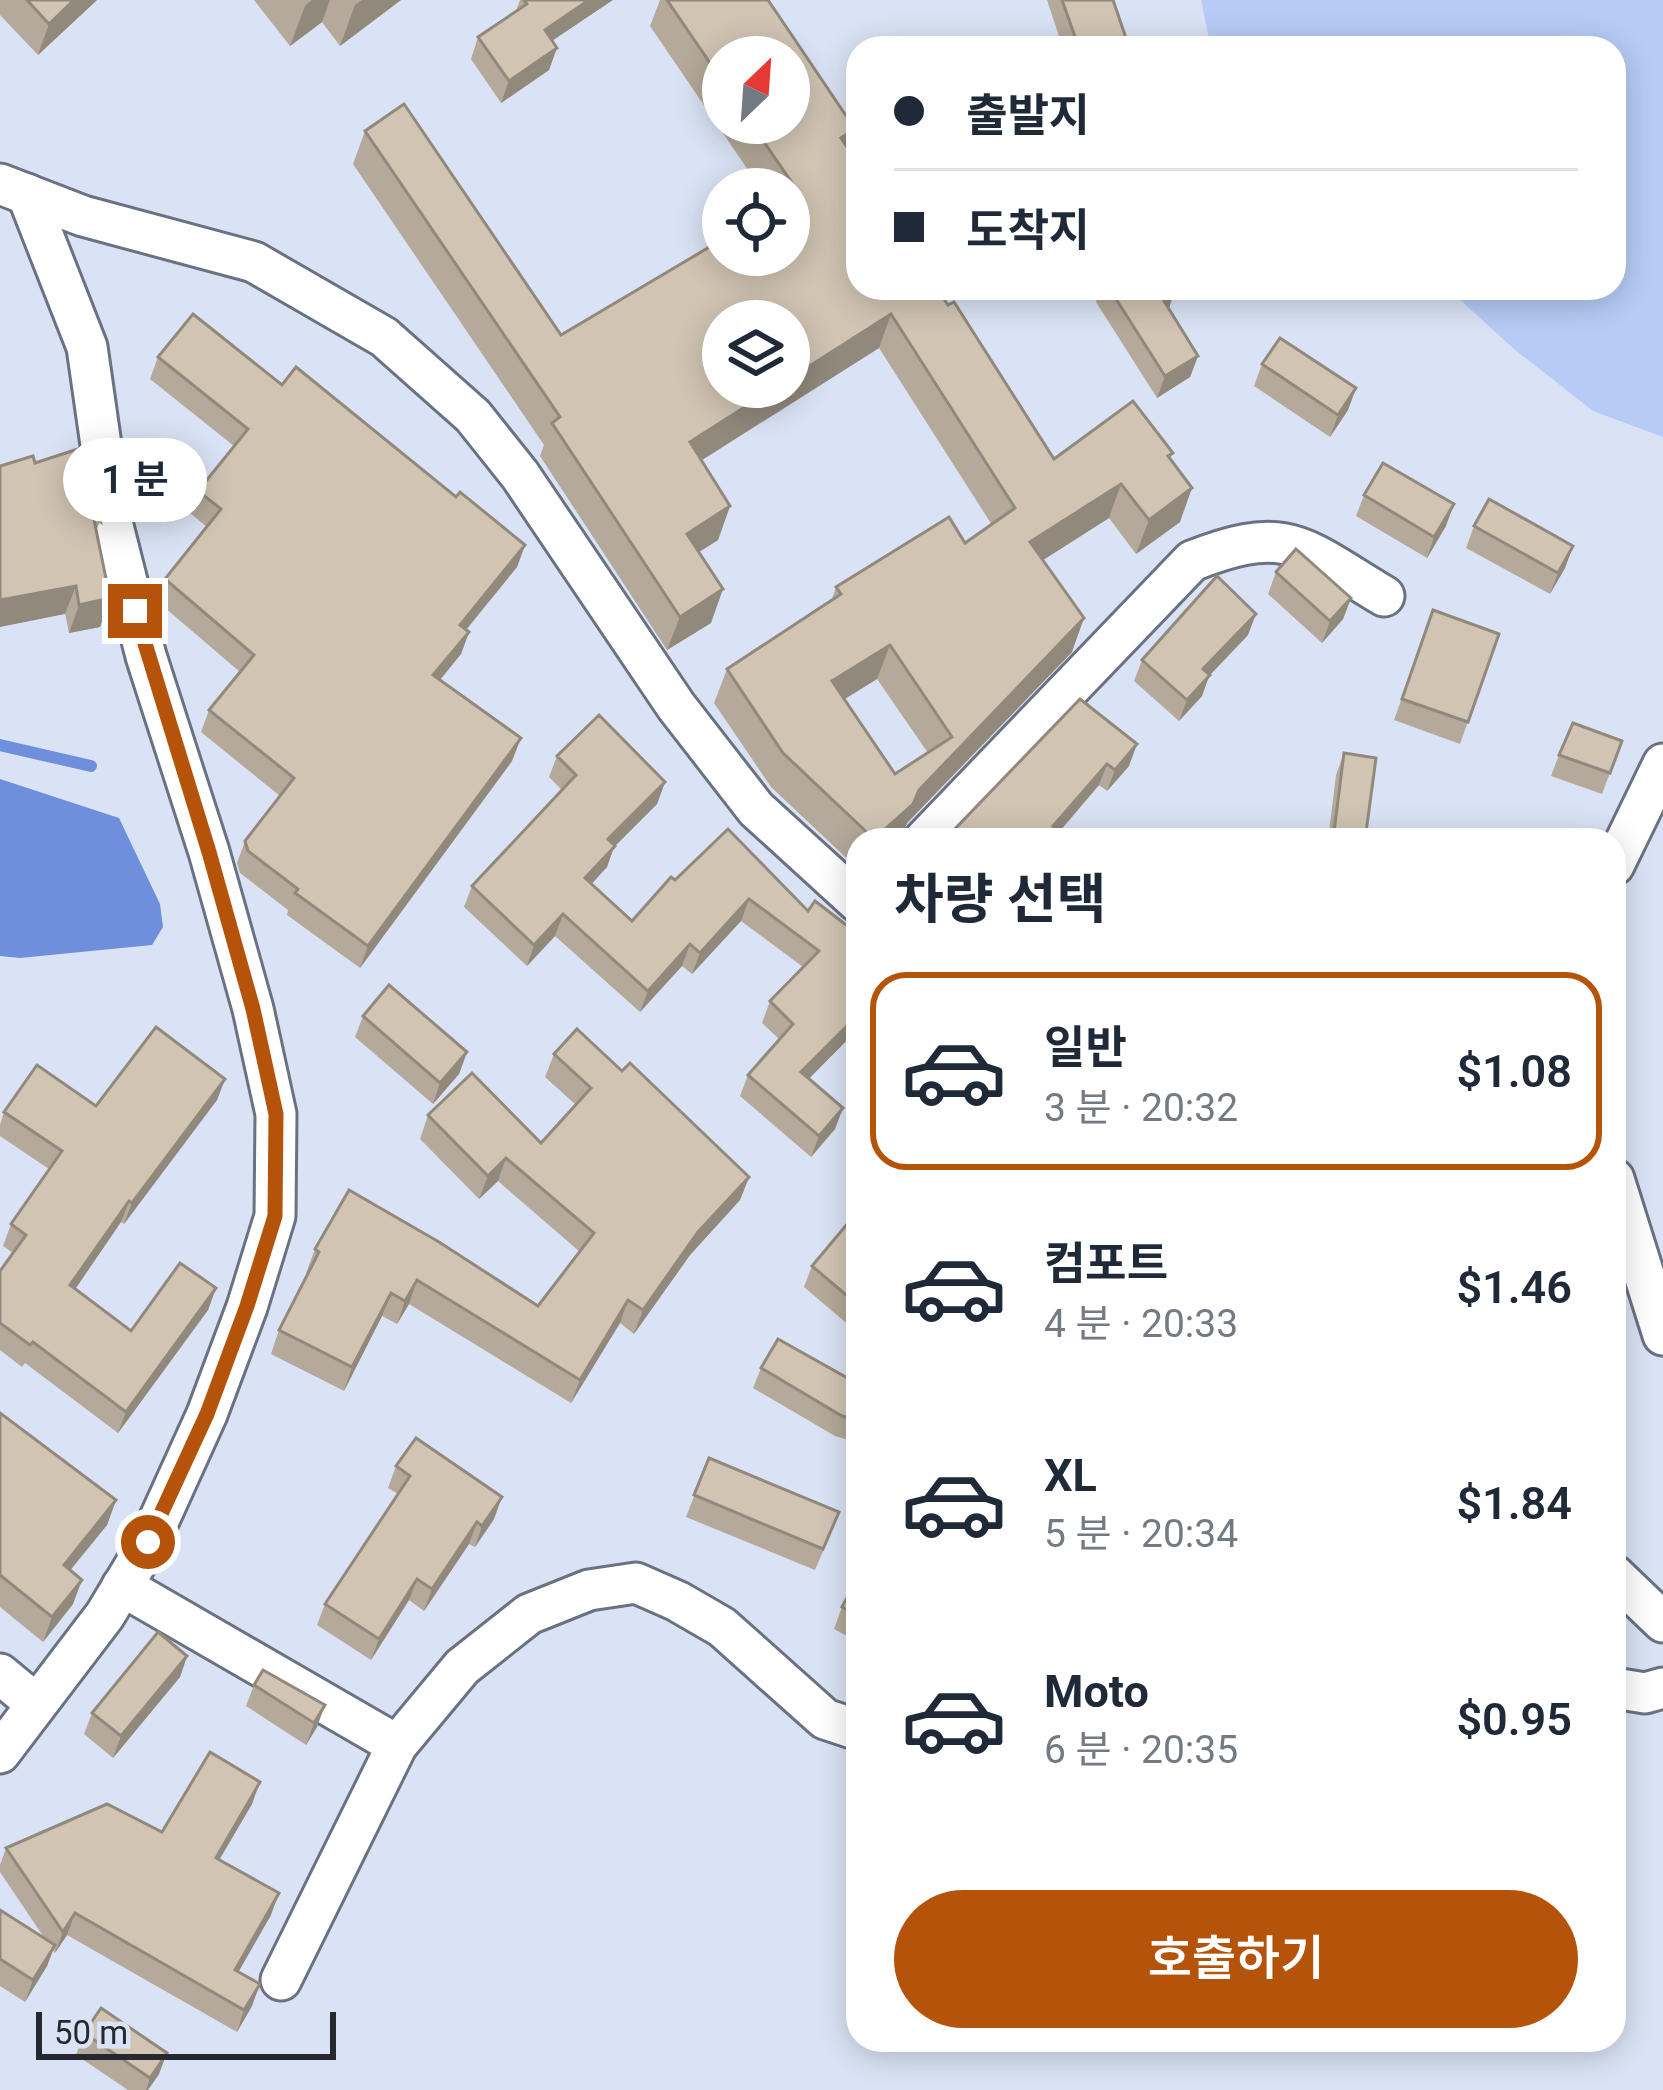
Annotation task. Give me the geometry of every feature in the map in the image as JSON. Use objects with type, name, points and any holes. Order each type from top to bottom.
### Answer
[{"type":"street","points":[[13,189],[83,216],[254,262],[384,337],[473,416],[520,475],[676,706],[756,809],[846,891]]},
{"type":"street","points":[[0,1753],[105,1615],[148,1542],[188,1456],[247,1306],[275,1216],[276,1114],[216,875],[146,656],[112,522],[87,347],[13,189]]},
{"type":"street","points":[[936,828],[1192,561],[1241,542],[1295,543],[1384,596]]},
{"type":"street","points":[[1626,840],[1663,764]]},
{"type":"street","points":[[1626,1217],[1663,1335]]},
{"type":"street","points":[[281,1980],[397,1745],[462,1667],[529,1614],[589,1590],[636,1583],[722,1627],[825,1719],[846,1726]]},
{"type":"street","points":[[122,1586],[397,1745]]},
{"type":"street","points":[[1626,1587],[1663,1622]]},
{"type":"street","points":[[0,1674],[34,1703]]},
{"type":"street","points":[[1626,1690],[1645,1693],[1663,1688]]},
{"type":"shaded area","points":[[1201,0],[1663,0],[1663,437],[1593,411],[1460,300],[1626,300],[1626,36],[1208,36]]},
{"type":"water","points":[[0,779],[119,818],[160,904],[163,927],[152,945],[0,956]]},
{"type":"building","points":[[27,0],[74,0],[49,24]]},
{"type":"building","points":[[524,0],[589,0],[545,30],[557,48],[509,81],[478,37],[527,4]]},
{"type":"building","points":[[667,0],[768,0],[792,36],[702,36],[702,51]]},
{"type":"building","points":[[1062,0],[1113,0],[1125,36],[1075,36]]},
{"type":"building","points":[[810,62],[846,116],[846,135],[841,138],[846,146],[846,300],[954,302],[1054,459],[1133,401],[1173,453],[1168,456],[1192,488],[1149,520],[1121,484],[1030,542],[1084,618],[886,828],[862,828],[783,753],[727,669],[841,594],[836,587],[949,517],[965,543],[1015,508],[891,314],[810,366],[810,300],[702,300],[702,408],[743,408],[690,442],[730,506],[687,534],[723,589],[680,617],[552,423],[560,417],[365,131],[404,104],[561,335],[702,251],[702,276],[810,276],[810,168],[782,168],[765,144],[810,144]],"holes":[[[890,645],[952,737],[895,774],[832,681]]]},
{"type":"building","points":[[1117,300],[1165,300],[1198,356],[1165,376]]},
{"type":"building","points":[[193,314],[282,385],[296,367],[456,497],[460,492],[525,545],[460,625],[469,632],[433,675],[521,738],[368,946],[295,893],[298,889],[248,851],[245,841],[294,778],[209,710],[254,655],[165,579],[221,509],[198,491],[248,429],[158,357]]},
{"type":"building","points":[[1280,338],[1356,388],[1338,415],[1262,364]]},
{"type":"building","points":[[78,449],[100,521],[93,515],[110,598],[79,605],[76,586],[0,600],[0,466],[33,456],[35,463]]},
{"type":"building","points":[[1383,463],[1454,504],[1434,537],[1364,495]]},
{"type":"building","points":[[1489,499],[1573,546],[1558,573],[1474,526]]},
{"type":"building","points":[[1296,549],[1351,598],[1330,621],[1276,572]]},
{"type":"building","points":[[1217,576],[1256,614],[1203,669],[1210,675],[1187,700],[1142,660]]},
{"type":"building","points":[[1433,610],[1499,634],[1468,722],[1402,699]]},
{"type":"building","points":[[1080,699],[1137,744],[1115,770],[1107,764],[1053,826],[1057,828],[956,828]]},
{"type":"building","points":[[599,715],[665,782],[608,839],[615,846],[585,878],[632,921],[671,877],[675,880],[728,829],[808,911],[815,901],[846,925],[846,1027],[801,1072],[843,1108],[819,1136],[748,1075],[793,1024],[770,1001],[819,951],[749,899],[700,953],[690,944],[648,991],[563,914],[534,945],[472,886],[576,775],[557,756]]},
{"type":"building","points":[[1573,723],[1622,741],[1610,773],[1559,755]]},
{"type":"building","points":[[1344,753],[1376,758],[1367,828],[1335,828]]},
{"type":"building","points":[[389,985],[467,1052],[440,1083],[363,1016]]},
{"type":"building","points":[[156,1027],[225,1079],[70,1285],[131,1331],[180,1263],[216,1288],[126,1412],[0,1323],[0,1271],[26,1235],[11,1224],[62,1151],[4,1112],[37,1065],[96,1106]]},
{"type":"building","points":[[577,1029],[622,1071],[630,1063],[749,1177],[698,1232],[643,1310],[628,1300],[580,1380],[417,1280],[405,1301],[391,1293],[352,1367],[279,1330],[319,1252],[315,1249],[349,1190],[538,1306],[594,1233],[506,1158],[488,1176],[428,1115],[472,1073],[541,1143],[591,1088],[554,1054]]},
{"type":"building","points":[[846,1225],[846,1295],[812,1266]]},
{"type":"building","points":[[778,1339],[846,1377],[846,1417],[842,1416],[761,1368]]},
{"type":"building","points":[[0,1413],[116,1500],[64,1565],[82,1580],[52,1617],[0,1575]]},
{"type":"building","points":[[416,1438],[502,1497],[482,1526],[477,1522],[432,1589],[417,1579],[379,1639],[325,1604],[410,1476],[396,1466]]},
{"type":"building","points":[[709,1458],[839,1512],[823,1549],[694,1495]]},
{"type":"building","points":[[158,1632],[187,1656],[121,1736],[92,1713]]},
{"type":"building","points":[[263,1670],[325,1705],[314,1723],[254,1685]]},
{"type":"building","points":[[210,1752],[260,1782],[216,1858],[279,1893],[235,1970],[260,1984],[244,2010],[75,1913],[63,1932],[6,1848],[107,1804],[162,1832]]},
{"type":"building","points":[[0,1910],[55,1945],[33,1980],[0,1959]]},
{"type":"building","points":[[101,2008],[167,2053],[150,2078],[84,2033]]},
{"type":"waterway","points":[[0,745],[91,766]]},
{"type":"route","points":[[135,611],[209,852],[253,1009],[276,1114],[275,1216],[207,1414],[148,1542]]}]
